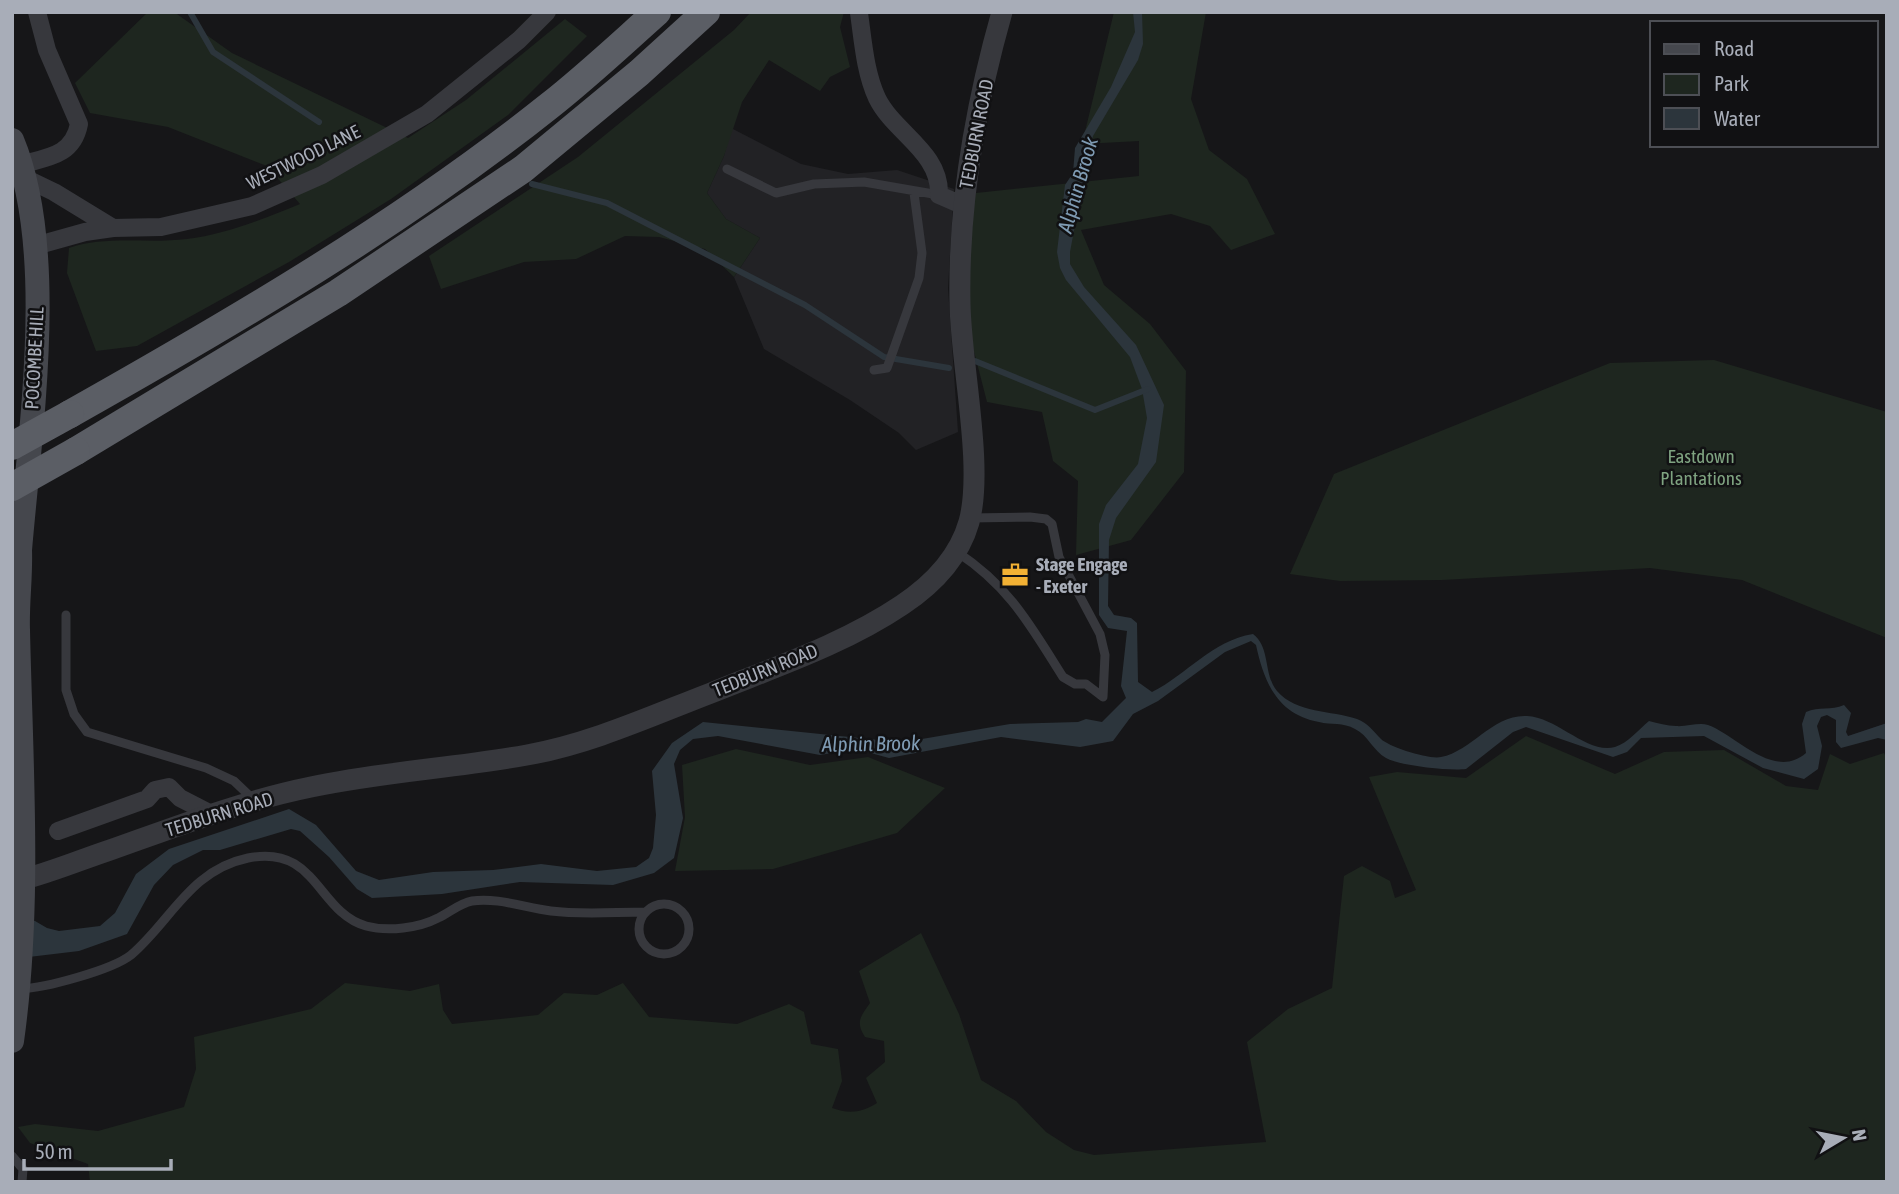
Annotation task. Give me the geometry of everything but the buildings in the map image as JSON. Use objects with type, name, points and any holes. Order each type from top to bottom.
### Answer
[{"type":"highway","points":[[12,446],[176,354],[385,223],[549,106],[657,12]]},
{"type":"highway","points":[[12,487],[338,293],[523,169],[639,74],[706,12]]},
{"type":"main road","name":"POCOMBE HILL","points":[[12,139],[25,172],[36,246],[33,395],[20,550],[22,580],[17,626],[24,821],[20,964],[12,1041]]},
{"type":"street","points":[[37,12],[47,50],[79,124],[77,134],[65,152],[25,172],[113,228]]},
{"type":"street","name":"WESTWOOD LANE","points":[[36,246],[61,237],[113,228],[161,227],[252,206],[322,175],[428,114],[519,40],[547,12]]},
{"type":"street","name":"TEDBURN ROAD","points":[[21,880],[58,871],[255,801],[312,787],[528,755],[569,746],[800,657],[903,605],[929,583],[957,552],[970,518],[973,471],[960,308],[962,205],[1002,12]]},
{"type":"street","points":[[859,13],[867,69],[877,98],[933,165],[940,179],[939,195],[962,205]]},
{"type":"street","points":[[58,831],[147,799],[163,787],[169,787],[180,798],[212,815]]},
{"type":"lane","points":[[727,169],[776,193],[814,184],[864,182],[939,195]]},
{"type":"lane","points":[[874,370],[887,368],[919,278],[922,253],[914,192]]},
{"type":"lane","points":[[957,552],[986,572],[1014,601],[1063,677],[1074,684],[1086,684],[1103,696],[1105,655],[1100,634],[1059,557],[1052,524],[1046,519],[1030,517],[970,518]]},
{"type":"lane","points":[[66,615],[66,690],[74,714],[87,732],[206,768],[234,781],[255,801]]},
{"type":"lane","points":[[18,989],[37,988],[82,975],[130,956],[198,883],[219,869],[248,859],[279,860],[304,869],[349,918],[368,926],[415,927],[471,901],[490,901],[552,911],[646,912],[665,904],[680,910],[689,932],[682,947],[675,951],[659,953],[645,945],[639,930],[646,912]]},
{"type":"lane","points":[[12,1156],[23,1169],[22,1182]]},
{"type":"shaded area","points":[[731,128],[801,164],[848,174],[897,170],[954,189],[948,288],[958,432],[916,450],[899,433],[850,400],[764,349],[734,277],[760,238],[726,219],[707,193],[724,156]]},
{"type":"green space","points":[[148,12],[174,12],[232,53],[408,138],[466,100],[565,19],[587,36],[508,115],[391,199],[289,262],[137,346],[96,351],[67,273],[69,248],[97,242],[202,237],[300,204],[267,166],[168,127],[90,113],[75,83]]},
{"type":"green space","points":[[751,12],[844,12],[840,27],[850,67],[830,77],[820,91],[769,60],[742,102],[724,156],[707,193],[726,219],[760,238],[734,277],[705,249],[659,237],[625,236],[576,259],[524,262],[441,289],[429,256],[578,157],[734,30]]},
{"type":"green space","points":[[1114,12],[1206,12],[1191,99],[1209,150],[1247,179],[1275,234],[1231,250],[1210,226],[1171,214],[1081,230],[1104,285],[1150,324],[1186,371],[1184,472],[1131,540],[1076,555],[1078,481],[1053,461],[1042,412],[987,402],[968,328],[964,240],[976,193],[1139,176],[1139,141],[1082,144]]},
{"type":"green space","name":"Eastdown Plantations","points":[[1714,360],[1887,412],[1887,638],[1742,580],[1650,568],[1442,580],[1340,581],[1290,574],[1334,474],[1610,363]]},
{"type":"green space","points":[[1526,736],[1615,774],[1664,752],[1724,750],[1786,786],[1818,790],[1830,754],[1850,764],[1884,753],[1887,759],[1887,1182],[90,1182],[88,1164],[30,1143],[18,1127],[35,1124],[98,1131],[184,1107],[196,1069],[194,1037],[311,1009],[345,983],[410,991],[439,984],[443,1010],[452,1024],[538,1015],[564,993],[597,995],[623,983],[649,1017],[737,1024],[789,1004],[804,1012],[811,1044],[838,1049],[842,1081],[832,1108],[849,1112],[860,1111],[877,1103],[866,1078],[885,1062],[884,1041],[865,1037],[860,1027],[862,1016],[870,1003],[859,971],[921,933],[959,1014],[981,1080],[1016,1101],[1046,1132],[1074,1150],[1094,1155],[1266,1142],[1247,1042],[1288,1009],[1332,988],[1344,876],[1362,866],[1390,881],[1395,898],[1416,890],[1369,777],[1397,772],[1466,778]]},
{"type":"green space","points":[[736,749],[810,765],[868,757],[945,788],[897,833],[773,869],[675,871],[685,817],[682,765]]},
{"type":"water","name":"Alphin Brook","points":[[1133,12],[1142,12],[1143,44],[1138,60],[1093,136],[1087,156],[1083,201],[1078,209],[1070,264],[1084,287],[1136,345],[1164,405],[1156,462],[1116,518],[1109,540],[1108,606],[1114,615],[1131,618],[1137,623],[1138,682],[1152,692],[1225,643],[1253,634],[1262,646],[1273,684],[1285,698],[1304,708],[1357,719],[1385,742],[1428,757],[1441,757],[1452,753],[1504,721],[1527,716],[1550,722],[1583,741],[1605,748],[1624,742],[1649,721],[1673,726],[1704,724],[1768,759],[1781,762],[1794,760],[1806,753],[1802,724],[1806,712],[1844,705],[1851,713],[1846,732],[1848,736],[1887,723],[1887,740],[1878,738],[1841,748],[1836,742],[1836,720],[1827,715],[1821,717],[1817,726],[1822,746],[1818,769],[1804,779],[1763,768],[1704,736],[1641,738],[1627,752],[1613,757],[1526,727],[1513,732],[1466,769],[1413,766],[1386,758],[1364,735],[1350,727],[1319,722],[1293,712],[1283,704],[1268,684],[1256,645],[1251,641],[1225,652],[1158,701],[1133,714],[1113,741],[1080,747],[1001,737],[889,758],[856,749],[820,755],[718,736],[693,739],[680,750],[674,764],[683,818],[674,858],[654,873],[613,885],[520,882],[442,894],[372,898],[357,889],[329,857],[300,831],[291,829],[220,850],[203,850],[173,865],[154,885],[127,934],[79,951],[12,959],[12,917],[35,921],[59,931],[100,926],[115,913],[136,874],[169,849],[289,809],[316,825],[356,871],[379,880],[433,872],[493,870],[541,864],[597,871],[636,867],[649,858],[653,848],[656,815],[652,771],[672,743],[703,722],[879,740],[916,740],[1010,724],[1078,722],[1086,719],[1102,722],[1126,698],[1121,686],[1127,631],[1108,628],[1099,615],[1099,524],[1106,505],[1138,464],[1147,418],[1142,389],[1130,357],[1066,280],[1057,252],[1065,185],[1073,173],[1075,148],[1111,87],[1135,32]]},
{"type":"waterway","points":[[190,12],[213,52],[319,122]]},
{"type":"waterway","points":[[532,184],[607,203],[805,305],[884,357],[949,368]]},
{"type":"waterway","points":[[975,361],[1095,410],[1148,389]]},
{"type":"place","name":"Stage Engage - Exeter","points":[[1015,575]]}]
